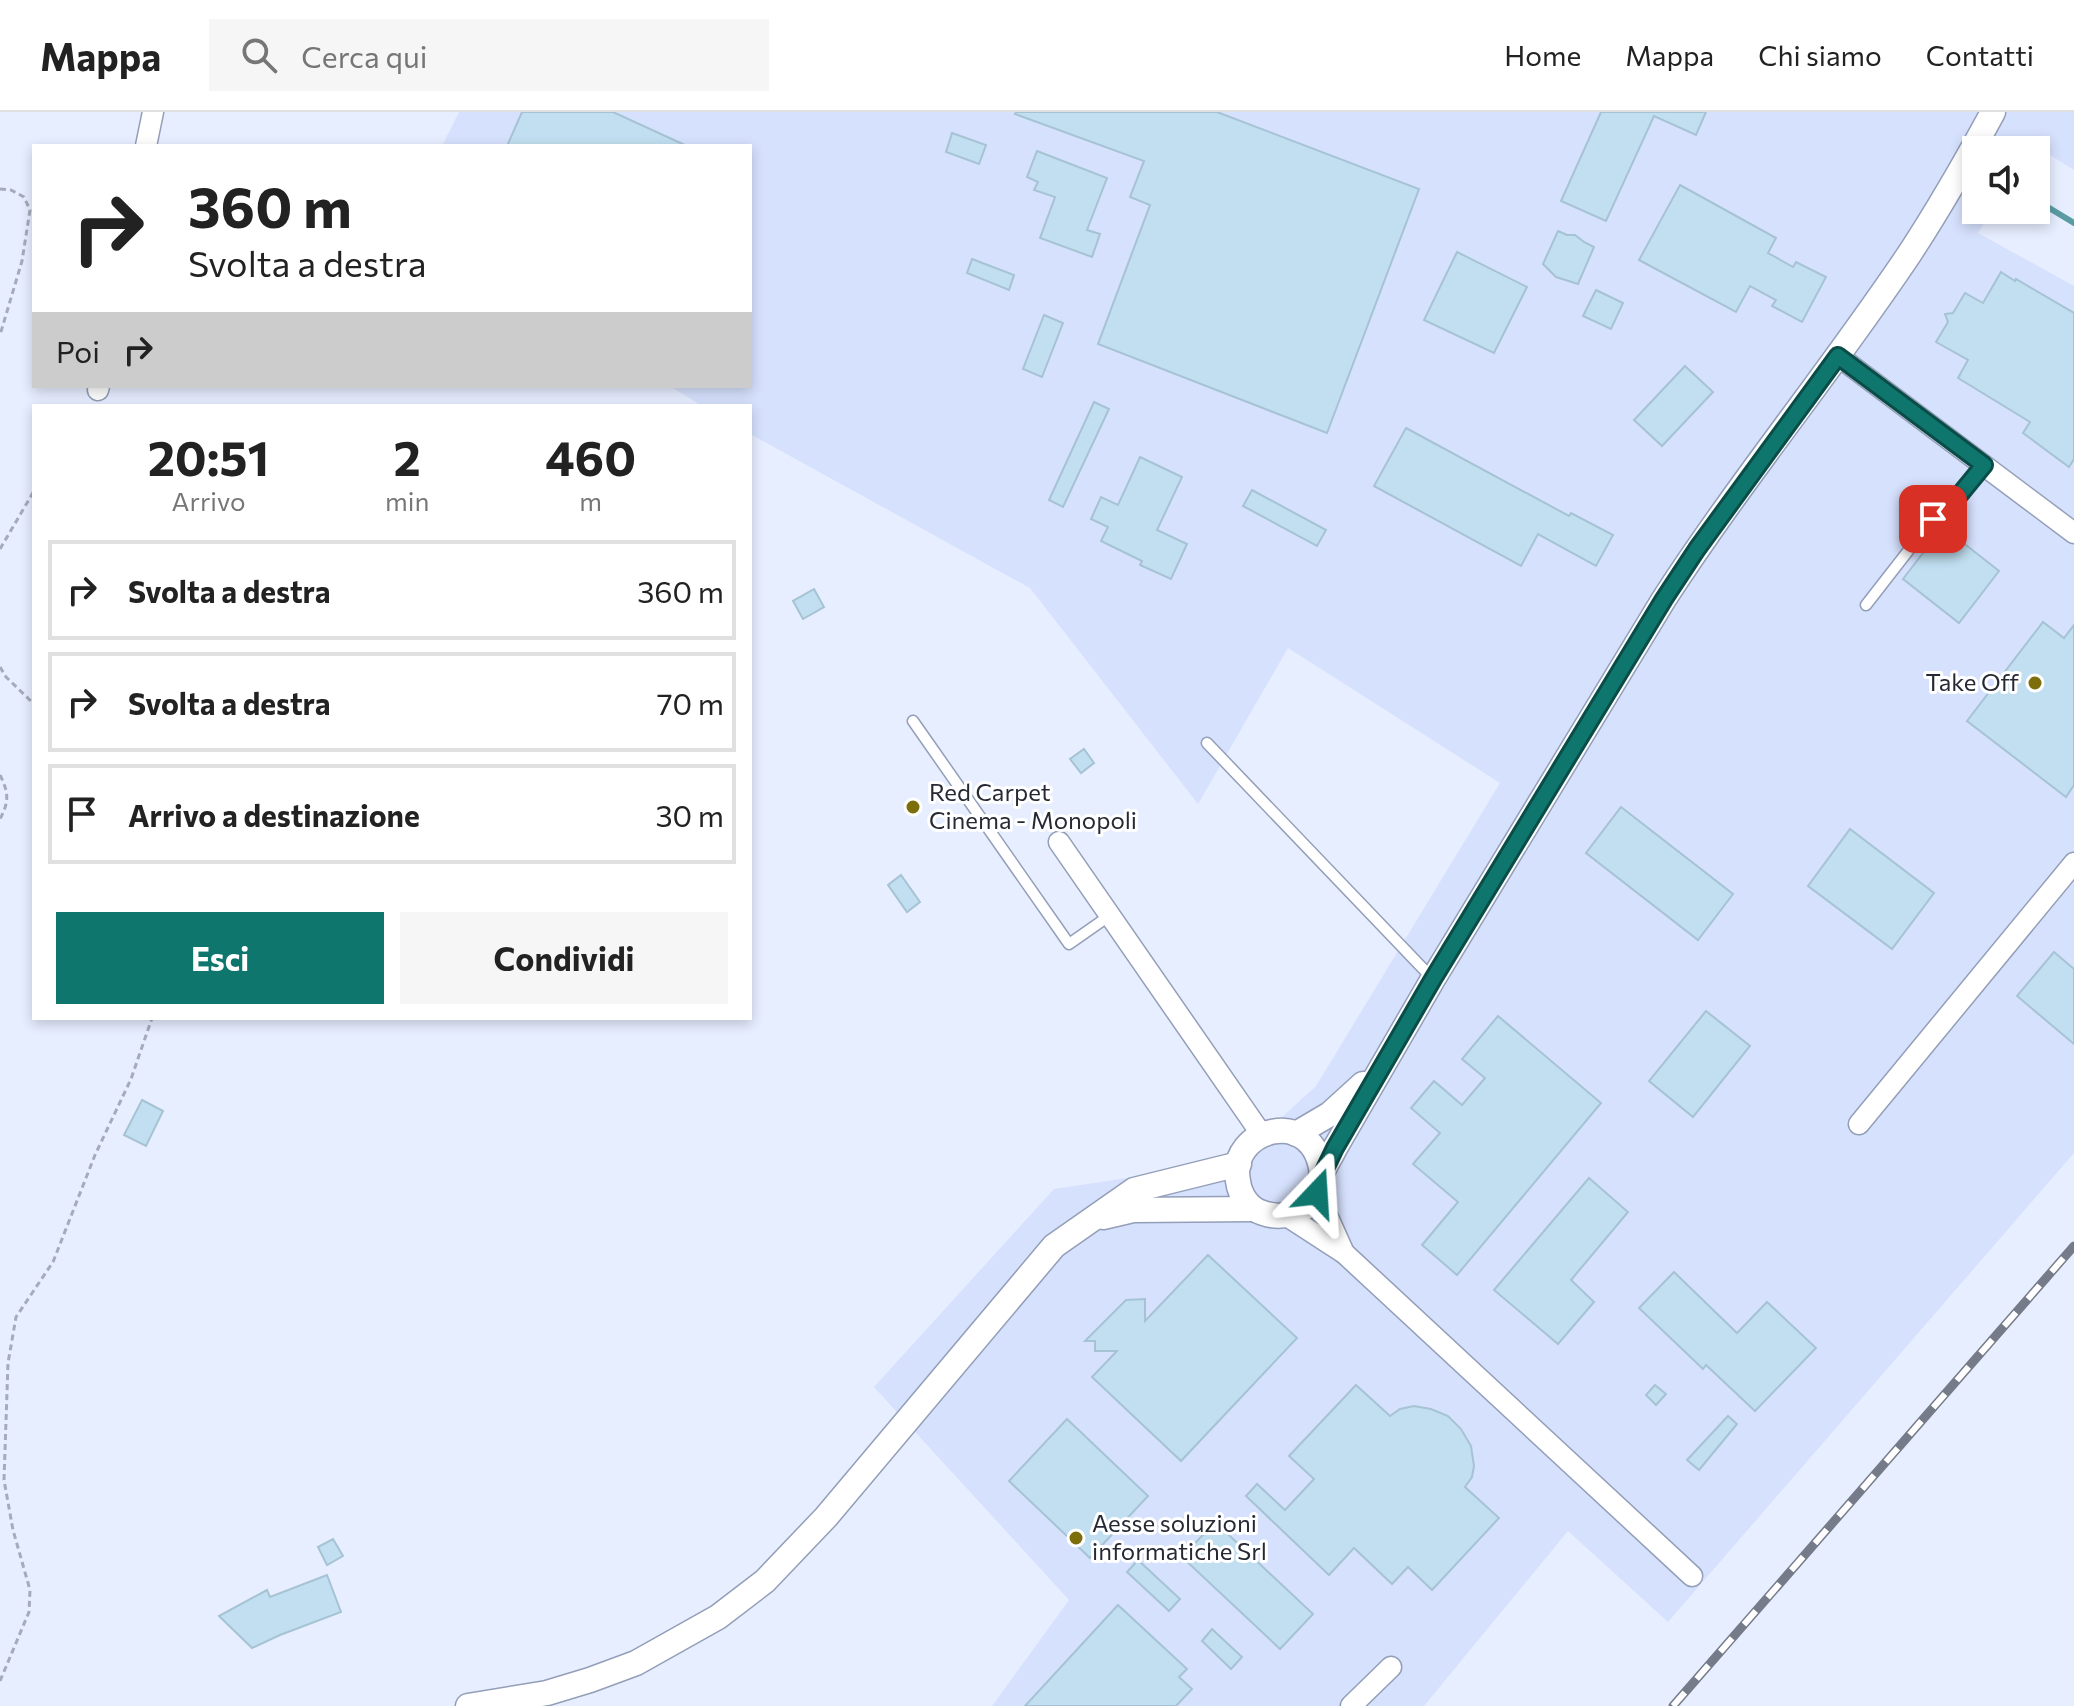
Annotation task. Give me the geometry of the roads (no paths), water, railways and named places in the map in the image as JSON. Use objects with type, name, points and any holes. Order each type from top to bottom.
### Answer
[{"type":"street","points":[[146,144],[153,112]]},
{"type":"street","points":[[1093,1220],[1133,1210],[1253,1209],[1287,1216],[1305,1207],[1433,979],[1697,549],[1910,253],[1955,182],[1993,112]]},
{"type":"street","points":[[1838,356],[2074,533]]},
{"type":"street","points":[[1059,842],[1262,1135]]},
{"type":"street","points":[[1859,1124],[2074,863]]},
{"type":"street","points":[[1296,1134],[1330,1114],[1382,1066]]},
{"type":"street","points":[[1253,1209],[1243,1198],[1237,1175],[1249,1144],[1262,1135],[1279,1130],[1296,1134],[1314,1147],[1320,1160],[1319,1184],[1344,1253]]},
{"type":"street","points":[[468,1706],[547,1699],[636,1663],[718,1617],[765,1581],[826,1517],[1054,1246],[1134,1190],[1239,1164]]},
{"type":"street","points":[[1287,1216],[1344,1253],[1692,1576]]},
{"type":"street","points":[[1351,1706],[1391,1667]]},
{"type":"lane","points":[[1866,605],[1933,519],[1947,510],[1984,465]]},
{"type":"lane","points":[[913,721],[1069,944],[1109,916]]},
{"type":"lane","points":[[1207,743],[1433,979]]},
{"type":"waterway","points":[[2050,208],[2074,223]]},
{"type":"railway","points":[[1673,1706],[2074,1246]]},
{"type":"place","name":"Take Off","points":[[2035,683]]},
{"type":"place","name":"Red Carpet Cinema - Monopoli","points":[[913,807]]},
{"type":"place","name":"Aesse soluzioni informatiche Srl","points":[[1076,1538]]}]
